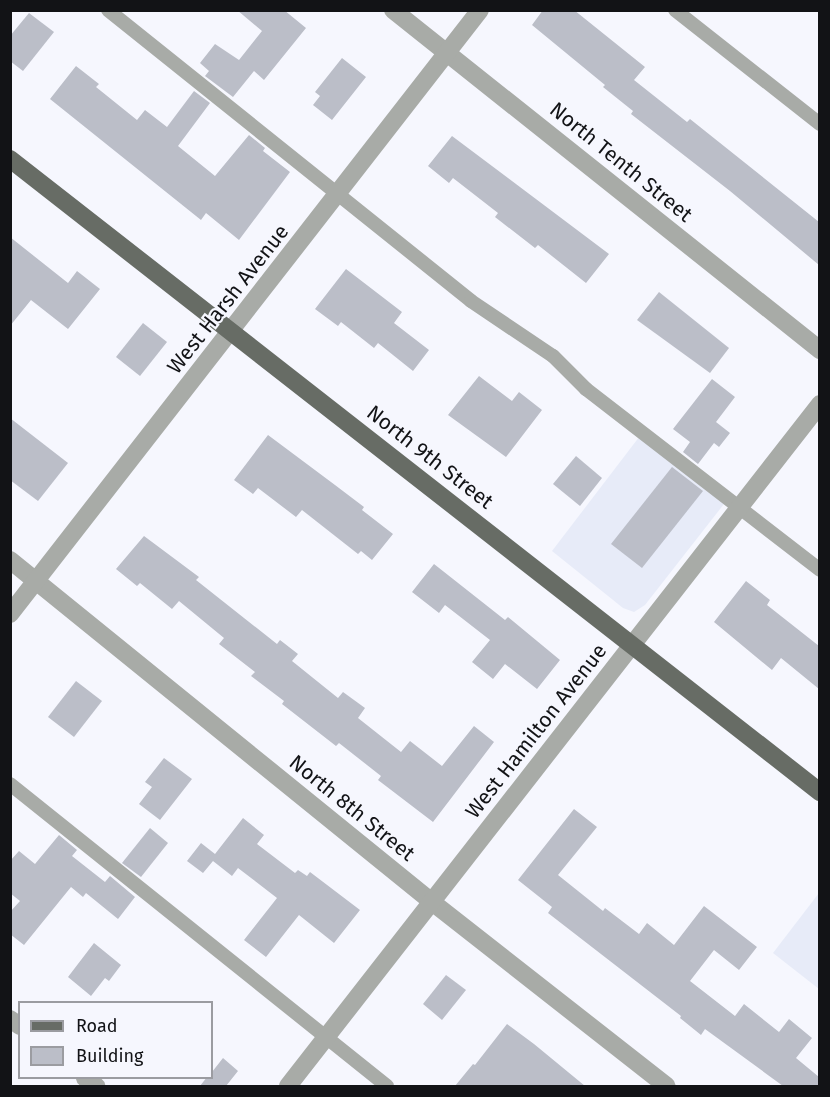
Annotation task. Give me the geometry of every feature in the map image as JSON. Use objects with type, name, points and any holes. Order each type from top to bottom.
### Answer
[{"type":"main road","name":"North 9th Street","points":[[10,159],[232,330],[819,792]]},
{"type":"street","name":"North Tenth Street","points":[[393,10],[819,350]]},
{"type":"street","name":"West Harsh Avenue","points":[[10,614],[480,10]]},
{"type":"street","name":"West Hamilton Avenue","points":[[288,1086],[819,404]]},
{"type":"street","name":"North 8th Street","points":[[10,560],[432,902],[667,1086]]},
{"type":"lane","points":[[108,10],[471,301],[553,356],[586,389],[740,506],[819,570]]},
{"type":"lane","points":[[675,10],[819,124]]},
{"type":"lane","points":[[10,784],[387,1086]]},
{"type":"shaded area","points":[[646,428],[731,495],[645,605],[634,612],[623,608],[552,551]]},
{"type":"shaded area","points":[[820,893],[819,989],[773,953]]},
{"type":"building","points":[[237,10],[284,10],[306,28],[264,80],[254,71],[233,97],[205,76],[209,71],[200,63],[215,44],[239,60],[262,31]]},
{"type":"building","points":[[543,10],[574,10],[645,67],[634,80],[687,122],[690,119],[819,222],[819,265],[730,191],[631,114],[633,111],[603,87],[605,85],[532,25]]},
{"type":"building","points":[[29,13],[54,32],[23,71],[10,61],[10,36]]},
{"type":"building","points":[[342,58],[366,77],[332,120],[313,105],[320,96],[315,92]]},
{"type":"building","points":[[76,66],[99,84],[96,87],[137,120],[145,110],[167,127],[194,91],[210,103],[178,146],[215,176],[249,135],[265,148],[263,151],[290,172],[239,240],[206,213],[201,220],[50,99]]},
{"type":"building","points":[[452,136],[609,254],[586,283],[538,245],[535,248],[495,217],[498,213],[453,178],[449,183],[428,166]]},
{"type":"building","points":[[10,237],[68,283],[77,271],[100,289],[68,329],[31,300],[10,326]]},
{"type":"building","points":[[346,269],[402,312],[394,323],[429,350],[413,371],[378,343],[374,348],[341,322],[338,326],[315,309]]},
{"type":"building","points":[[659,292],[729,348],[710,373],[637,320]]},
{"type":"building","points":[[143,323],[167,342],[140,376],[116,357]]},
{"type":"building","points":[[479,376],[512,401],[519,392],[542,410],[506,457],[448,415]]},
{"type":"building","points":[[712,379],[735,397],[716,422],[730,433],[719,447],[714,443],[698,464],[683,452],[690,442],[673,429]]},
{"type":"building","points":[[10,418],[68,463],[38,501],[10,480]]},
{"type":"building","points":[[268,435],[364,507],[362,510],[393,534],[372,560],[361,551],[358,554],[302,510],[296,517],[258,488],[253,494],[234,480]]},
{"type":"building","points":[[576,456],[602,478],[580,506],[553,484]]},
{"type":"building","points":[[672,467],[703,491],[642,568],[611,544]]},
{"type":"building","points":[[144,536],[199,577],[196,580],[277,644],[280,640],[298,654],[292,661],[338,698],[343,692],[365,708],[358,718],[401,752],[410,741],[442,766],[474,726],[494,742],[433,822],[378,780],[381,776],[339,743],[336,746],[282,704],[284,701],[251,676],[255,672],[219,644],[224,638],[179,601],[172,609],[140,583],[137,586],[116,569]]},
{"type":"building","points":[[434,564],[505,620],[508,617],[560,660],[537,689],[505,664],[493,679],[472,662],[490,640],[445,605],[439,613],[412,592]]},
{"type":"building","points":[[746,581],[770,600],[767,605],[819,646],[819,689],[781,658],[772,670],[714,622]]},
{"type":"building","points":[[76,681],[102,701],[74,737],[48,717]]},
{"type":"building","points":[[164,758],[192,779],[160,820],[139,804],[152,787],[145,782]]},
{"type":"building","points":[[574,809],[597,827],[558,875],[603,911],[605,908],[639,934],[647,923],[674,945],[704,906],[757,947],[739,970],[714,950],[690,981],[735,1016],[744,1004],[779,1032],[789,1019],[812,1038],[796,1058],[819,1077],[819,1086],[783,1086],[705,1029],[701,1035],[680,1018],[681,1016],[548,913],[552,907],[518,880]]},
{"type":"building","points":[[243,818],[264,835],[257,844],[295,873],[298,870],[307,876],[310,872],[360,910],[334,943],[299,915],[266,957],[244,940],[277,898],[238,868],[232,876],[213,861],[203,873],[187,861],[201,843],[215,854]]},
{"type":"building","points":[[150,828],[168,843],[141,877],[122,863]]},
{"type":"building","points":[[59,835],[77,850],[72,856],[105,882],[110,876],[135,897],[118,919],[86,893],[83,897],[71,887],[24,945],[10,934],[10,912],[20,901],[10,893],[10,861],[19,851],[35,864]]},
{"type":"building","points":[[94,943],[121,965],[109,981],[105,978],[91,996],[68,977]]},
{"type":"building","points":[[446,975],[466,990],[442,1020],[423,1004]]},
{"type":"building","points":[[507,1024],[585,1086],[455,1086],[473,1064],[475,1065]]},
{"type":"building","points":[[223,1058],[238,1071],[226,1086],[200,1086],[205,1079],[213,1079],[213,1071]]}]
